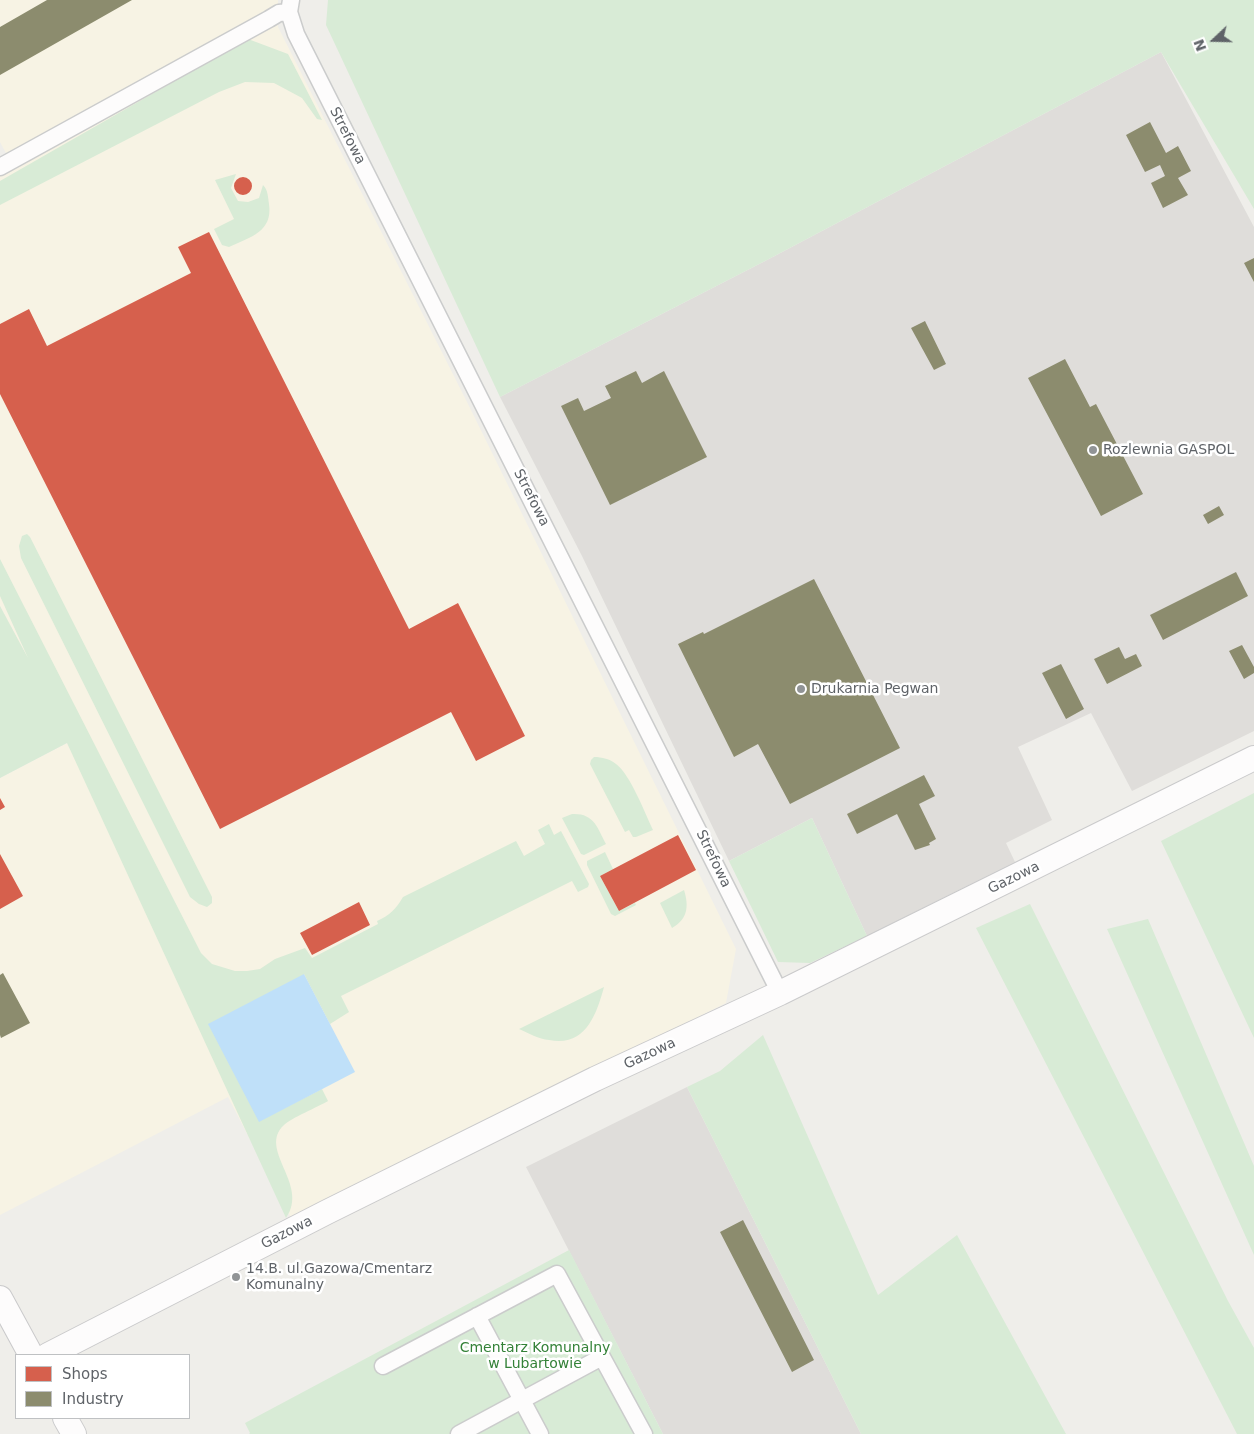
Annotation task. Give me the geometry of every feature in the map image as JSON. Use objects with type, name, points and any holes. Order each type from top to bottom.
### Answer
[{"type":"street","points":[[0,167],[279,14],[290,6]]},
{"type":"street","name":"Strefowa","points":[[290,6],[296,34],[780,993]]},
{"type":"street","name":"Gazowa","points":[[50,1354],[327,1212],[600,1077],[780,993],[1254,758]]},
{"type":"street","points":[[383,1366],[557,1274],[644,1434]]},
{"type":"street","points":[[0,1298],[30,1354]]},
{"type":"street","points":[[477,1316],[540,1434]]},
{"type":"street","points":[[459,1434],[602,1357]]},
{"type":"street","points":[[66,1419],[74,1434]]},
{"type":"shaded area","points":[[0,0],[278,0],[278,27],[469,406],[736,949],[726,1003],[292,1220],[228,1097],[0,1215],[0,778],[71,741],[0,606],[0,176],[14,168],[0,142]]},
{"type":"shaded area","points":[[1161,52],[1254,227],[1254,731],[1132,791],[1091,713],[1018,747],[1052,820],[1006,843],[1015,862],[867,936],[812,818],[729,861],[582,556],[500,397],[767,260]]},
{"type":"shaded area","points":[[687,1087],[861,1434],[663,1434],[526,1167]]},
{"type":"green space","points":[[328,0],[1254,0],[1254,209],[1161,52],[767,260],[500,397],[326,25]]},
{"type":"green space","points":[[248,39],[288,54],[322,120],[317,119],[302,98],[274,83],[245,82],[219,92],[0,205],[0,181]]},
{"type":"green space","points":[[236,174],[231,188],[238,201],[248,202],[259,198],[263,185],[268,194],[269,213],[264,227],[252,236],[229,247],[222,245],[214,229],[234,219],[215,180]]},
{"type":"green space","points":[[27,534],[212,897],[212,903],[207,907],[190,897],[21,558],[19,546],[22,536]]},
{"type":"green space","points":[[0,559],[201,953],[212,964],[235,971],[260,969],[275,959],[305,948],[312,958],[378,924],[377,921],[392,911],[403,897],[516,841],[524,856],[545,844],[538,830],[549,824],[554,835],[561,831],[589,884],[588,887],[578,892],[572,881],[341,996],[349,1012],[330,1024],[304,974],[259,1121],[322,1089],[328,1101],[287,1122],[277,1135],[276,1145],[292,1193],[292,1205],[286,1218],[67,743],[0,778],[0,606],[28,658],[0,596]]},
{"type":"green space","points":[[594,757],[614,762],[627,776],[653,830],[636,837],[633,837],[629,830],[625,832],[590,764]]},
{"type":"green space","points":[[1254,793],[1254,1038],[1161,841]]},
{"type":"green space","points":[[572,814],[585,816],[594,822],[606,844],[584,855],[581,854],[562,818]]},
{"type":"green space","points":[[812,818],[867,936],[810,963],[778,962],[729,861]]},
{"type":"green space","points":[[605,852],[613,869],[600,876],[619,911],[635,903],[636,905],[615,916],[611,914],[587,865],[587,861]]},
{"type":"green space","points":[[684,890],[686,912],[681,921],[672,928],[660,903]]},
{"type":"green space","points":[[1030,904],[1228,1301],[1254,1348],[1254,1434],[1237,1434],[976,928]]},
{"type":"green space","points":[[1148,919],[1254,1166],[1254,1255],[1107,929]]},
{"type":"green space","points":[[604,987],[593,1018],[580,1034],[572,1039],[561,1041],[545,1039],[519,1029]]},
{"type":"green space","points":[[763,1035],[878,1295],[957,1235],[1066,1434],[861,1434],[687,1087],[720,1071]]},
{"type":"green space","name":"Cmentarz Komunalny w Lubartowie","points":[[569,1250],[663,1434],[249,1434],[245,1423]]},
{"type":"water","points":[[304,974],[355,1072],[259,1122],[208,1024]]},
{"type":"building: Shops","points":[[243,177],[249,180],[252,186],[249,192],[243,195],[237,192],[234,186],[237,180]]},
{"type":"building: Shops","points":[[209,232],[409,629],[458,603],[525,736],[476,761],[451,712],[220,829],[0,394],[0,324],[29,309],[47,346],[191,273],[178,247]]},
{"type":"building: Shops","points":[[0,798],[5,807],[0,810]]},
{"type":"building: Shops","points":[[678,835],[696,870],[619,911],[600,876]]},
{"type":"building: Shops","points":[[0,854],[23,896],[0,909]]},
{"type":"building: Shops","points":[[359,902],[370,925],[312,955],[300,933]]},
{"type":"building: Industry","points":[[47,0],[132,0],[0,75],[0,27]]},
{"type":"building: Industry","points":[[1150,122],[1166,153],[1178,146],[1191,171],[1178,178],[1188,195],[1163,208],[1151,183],[1165,176],[1160,165],[1145,172],[1126,135]]},
{"type":"building: Industry","points":[[1254,258],[1254,282],[1244,263]]},
{"type":"building: Industry","points":[[925,321],[946,364],[934,370],[911,328]]},
{"type":"building: Industry","name":"Rozlewnia GASPOL","points":[[1065,359],[1090,407],[1096,404],[1143,494],[1101,516],[1028,378]]},
{"type":"building: Industry","points":[[636,371],[642,383],[664,371],[707,457],[610,505],[561,406],[578,398],[584,411],[611,398],[605,386]]},
{"type":"building: Industry","points":[[1219,506],[1224,515],[1208,524],[1203,515]]},
{"type":"building: Industry","points":[[1236,572],[1248,596],[1163,640],[1150,615]]},
{"type":"building: Industry","name":"Drukarnia Pegwan","points":[[814,579],[900,748],[790,804],[758,744],[734,757],[678,644],[703,632],[704,634]]},
{"type":"building: Industry","points":[[1242,645],[1254,667],[1254,673],[1244,679],[1229,651]]},
{"type":"building: Industry","points":[[1119,647],[1125,659],[1136,654],[1142,666],[1107,684],[1094,659]]},
{"type":"building: Industry","points":[[1061,664],[1084,709],[1066,719],[1042,673]]},
{"type":"building: Industry","points":[[924,775],[935,796],[919,804],[936,839],[929,843],[930,845],[915,850],[897,814],[857,834],[847,814]]},
{"type":"building: Industry","points":[[3,973],[30,1023],[1,1038],[0,975]]},
{"type":"building: Industry","points":[[743,1220],[814,1360],[792,1372],[720,1232]]},
{"type":"place","name":"Rozlewnia GASPOL","points":[[1093,450]]},
{"type":"place","name":"Drukarnia Pegwan","points":[[801,689]]},
{"type":"place","name":"14.B. ul.Gazowa/Cmentarz Komunalny","points":[[236,1277]]}]
